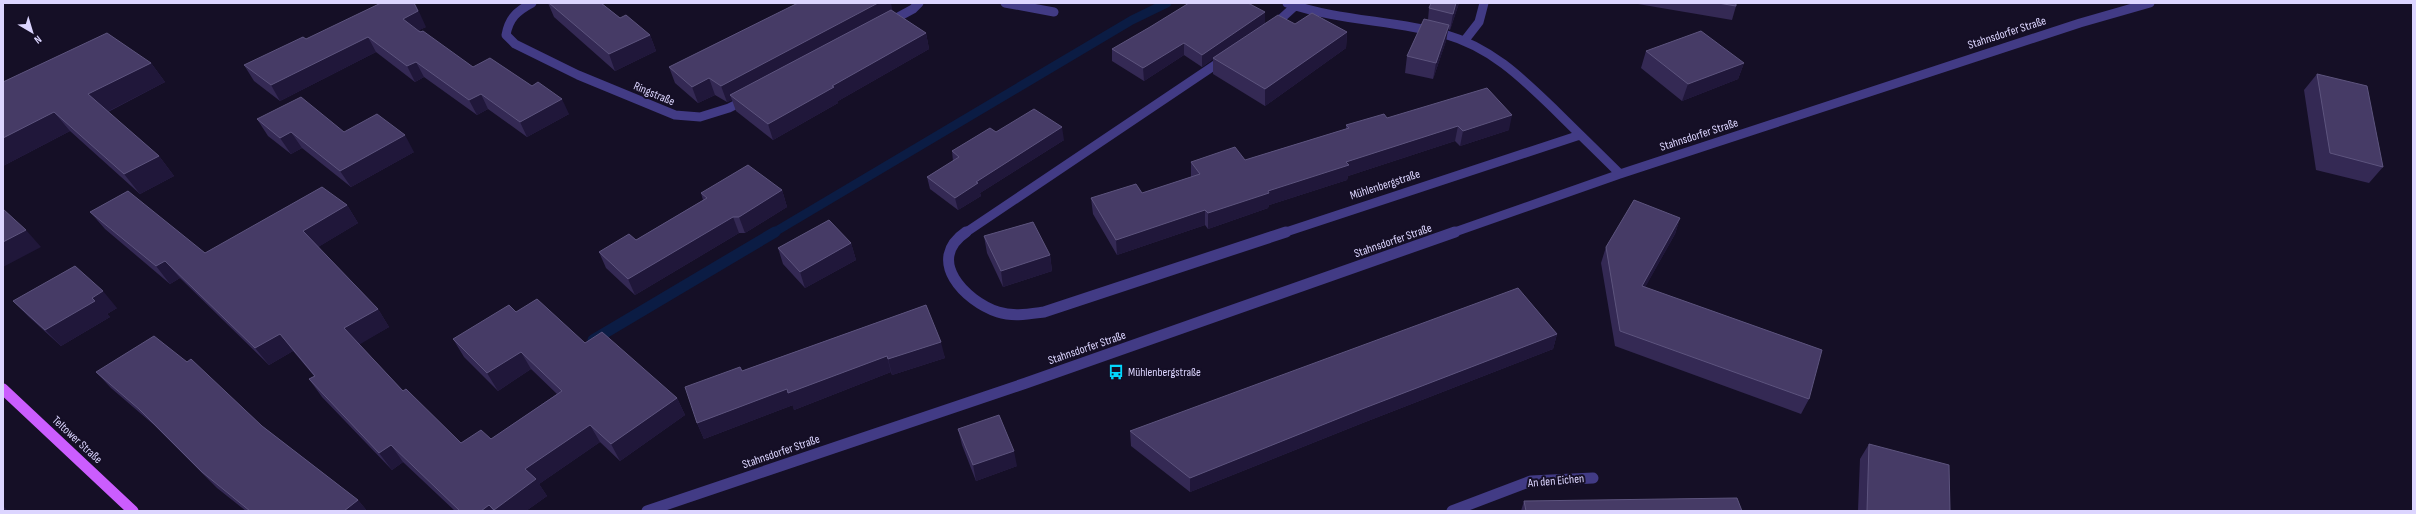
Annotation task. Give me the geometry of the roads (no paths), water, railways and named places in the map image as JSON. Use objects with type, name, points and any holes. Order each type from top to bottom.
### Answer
[{"type":"main road","name":"Teltower Straße","points":[[3,389],[133,511]]},
{"type":"street","name":"Ringstraße","points":[[532,3],[518,10],[507,22],[506,35],[515,44],[578,75],[675,115],[700,117],[729,108],[757,94]]},
{"type":"street","points":[[879,27],[914,9],[919,3]]},
{"type":"street","points":[[1005,3],[1054,12]]},
{"type":"street","points":[[1465,40],[1479,22],[1484,3]]},
{"type":"street","name":"Stahnsdorfer Straße","points":[[647,511],[1026,383],[1620,174],[2080,23],[2150,3]]},
{"type":"street","points":[[1265,31],[1291,5],[1465,40],[1491,53],[1510,67],[1620,174]]},
{"type":"street","name":"Mühlenbergstraße","points":[[1232,54],[962,235],[950,248],[947,263],[952,277],[982,305],[998,312],[1013,315],[1044,312],[1580,135]]},
{"type":"street","name":"An den Eichen","points":[[1452,511],[1531,481],[1593,478]]},
{"type":"waterway","points":[[773,233],[1132,20],[1167,3]]},
{"type":"waterway","points":[[593,340],[775,232]]},
{"type":"place","name":"Mühlenbergstraße","points":[[1116,372]]}]
